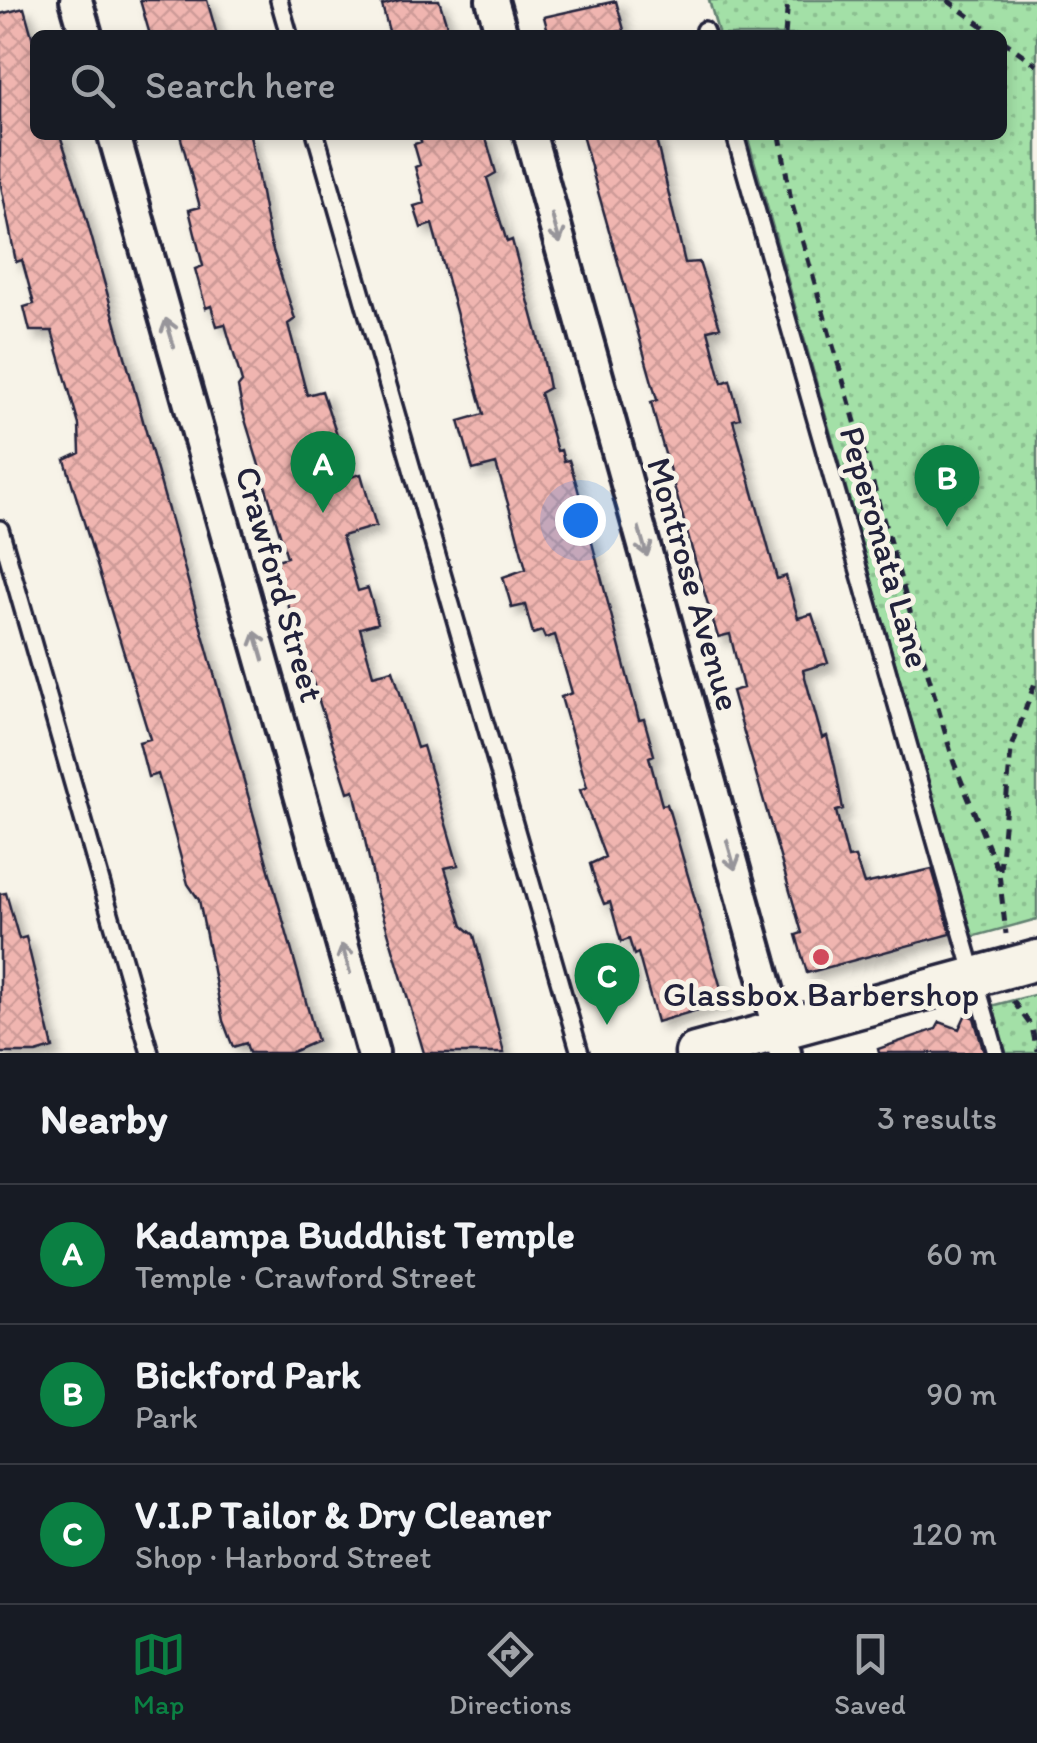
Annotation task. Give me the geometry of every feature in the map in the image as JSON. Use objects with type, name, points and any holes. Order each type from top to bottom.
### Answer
[{"type":"street","points":[[76,0],[85,30]]},
{"type":"street","points":[[492,0],[501,30]]},
{"type":"street","name":"Crawford Street","points":[[115,140],[373,1053]]},
{"type":"street","name":"Montrose Avenue","points":[[531,140],[782,1041]]},
{"type":"street","points":[[696,1053],[782,1041],[975,976],[1037,960]]},
{"type":"lane","points":[[279,0],[288,30]]},
{"type":"lane","points":[[317,140],[580,1053]]},
{"type":"lane","name":"Peperonata Lane","points":[[736,140],[996,1053]]},
{"type":"lane","points":[[0,529],[150,1053]]},
{"type":"path","points":[[785,30],[788,0]]},
{"type":"path","points":[[947,0],[988,30]]},
{"type":"path","points":[[1007,44],[1037,65]]},
{"type":"path","points":[[781,140],[791,200],[943,727],[999,873]]},
{"type":"path","points":[[1006,934],[999,873],[1010,750],[1037,677]]},
{"type":"path","points":[[1010,996],[1032,1028],[1037,1051]]},
{"type":"green space","points":[[709,0],[1037,0],[1037,919],[972,937],[748,140],[1007,140],[1007,30],[718,30]]},
{"type":"green space","points":[[1037,994],[1037,1053],[1004,1053],[991,1006]]},
{"type":"building","points":[[140,0],[207,0],[216,30],[149,30]]},
{"type":"building","points":[[400,0],[439,0],[448,29],[389,30],[382,5]]},
{"type":"building","points":[[616,1],[624,30],[548,30],[544,17]]},
{"type":"building","points":[[24,8],[30,30],[30,140],[62,140],[80,196],[317,1041],[290,1053],[249,1053],[246,1043],[233,1047],[223,1021],[199,900],[188,884],[158,774],[148,777],[139,742],[150,739],[65,460],[80,453],[79,425],[52,331],[30,331],[24,307],[34,304],[22,260],[16,262],[0,181],[0,14]]},
{"type":"building","points":[[181,140],[251,140],[270,241],[295,319],[288,324],[307,395],[322,391],[351,477],[361,474],[376,526],[342,536],[358,591],[368,588],[378,623],[360,628],[373,675],[393,670],[417,748],[423,746],[458,865],[445,868],[463,926],[474,935],[504,1053],[424,1053],[377,895],[354,790],[348,792],[279,576],[277,560],[287,557],[243,413],[238,387],[242,382],[225,324],[217,326],[211,306],[206,308],[195,269],[203,266],[189,210],[200,207]]},
{"type":"building","points":[[486,140],[496,173],[487,178],[507,242],[512,240],[542,352],[549,388],[540,393],[557,451],[561,450],[564,461],[569,460],[577,486],[639,720],[644,719],[654,755],[649,757],[662,805],[667,804],[725,1002],[657,1022],[638,953],[634,955],[629,939],[621,942],[610,902],[604,904],[596,884],[590,864],[605,857],[580,790],[587,787],[561,697],[572,693],[555,635],[545,638],[542,631],[533,634],[525,605],[512,608],[503,577],[526,569],[515,527],[496,464],[473,470],[459,421],[484,414],[432,224],[421,228],[414,206],[425,203],[415,167],[420,165],[414,144]]},
{"type":"building","points":[[583,140],[656,140],[685,263],[699,262],[720,327],[708,330],[722,383],[730,380],[740,418],[733,420],[777,579],[786,576],[798,618],[812,614],[828,663],[803,670],[822,738],[827,736],[835,767],[843,809],[836,811],[848,858],[855,857],[864,884],[932,869],[951,934],[807,973],[796,935],[802,933],[732,691],[743,688],[730,634],[718,637],[651,402],[657,400]]},
{"type":"building","points":[[6,893],[19,939],[26,937],[53,1048],[36,1053],[0,1053],[0,894]]},
{"type":"building","points":[[966,1014],[974,1018],[984,1053],[879,1053],[878,1049],[936,1029],[940,1022],[959,1029]]},
{"type":"place","name":"Kadampa Buddhist Temple","points":[[323,513]]},
{"type":"place","name":"Bickford Park","points":[[947,527]]},
{"type":"place","name":"Glassbox Barbershop","points":[[821,957]]},
{"type":"place","name":"V.I.P Tailor & Dry Cleaner","points":[[607,1025]]}]
